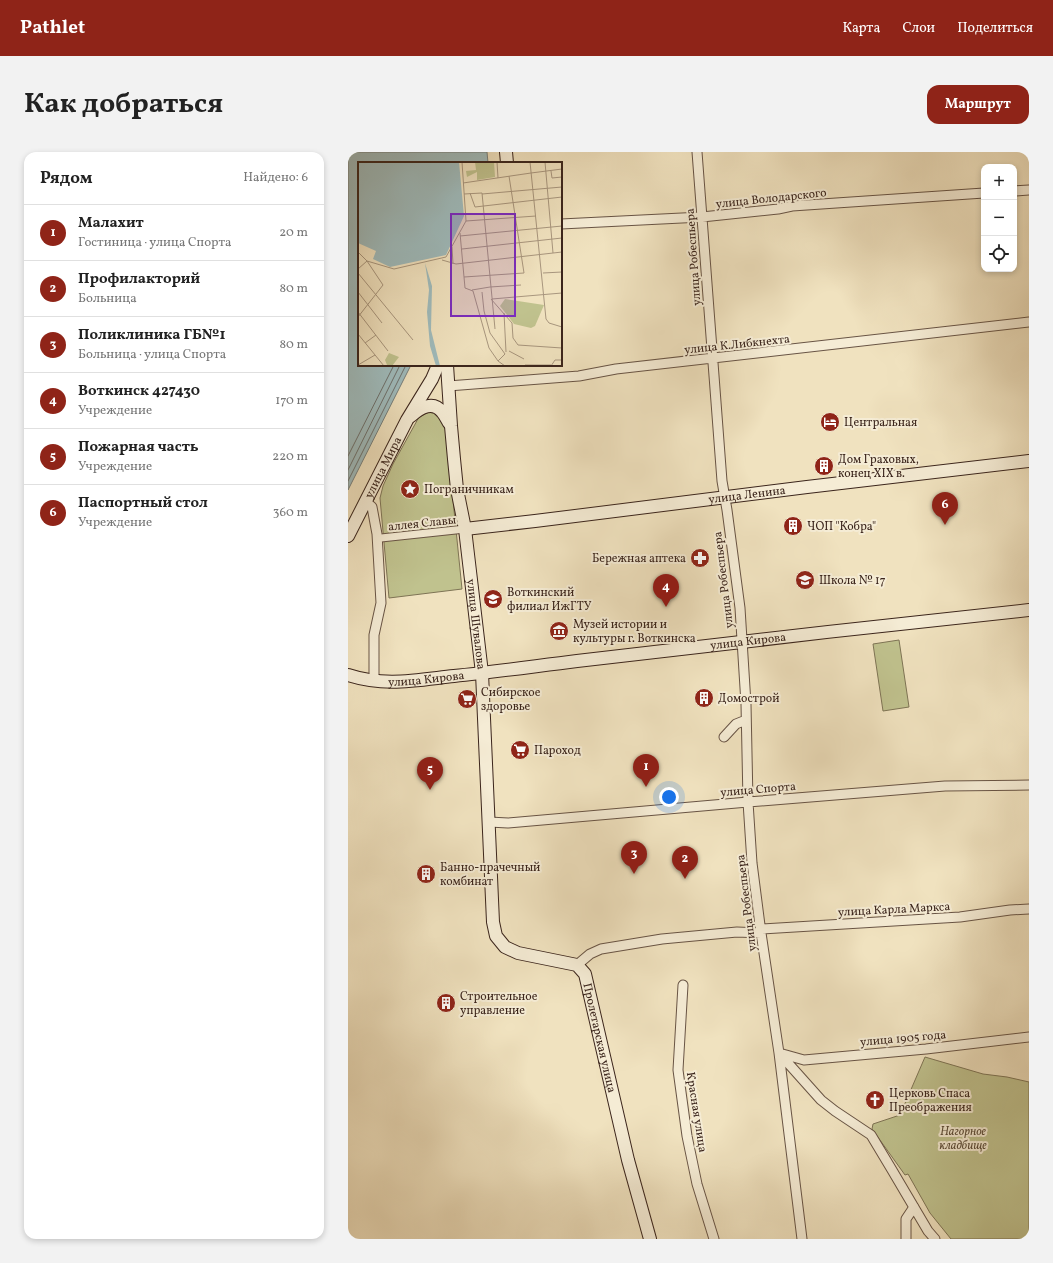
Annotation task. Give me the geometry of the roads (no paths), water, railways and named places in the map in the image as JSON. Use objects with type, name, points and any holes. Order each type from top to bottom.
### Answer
[{"type":"main road","name":"улица Мира","points":[[348,540],[350,532],[365,501],[407,420],[432,379],[438,366]]},
{"type":"main road","points":[[447,366],[450,426]]},
{"type":"main road","name":"улица Мира","points":[[407,420],[418,410],[431,406],[438,408],[443,412],[450,426]]},
{"type":"main road","name":"улица Шувалова","points":[[450,426],[465,529],[482,673],[489,822]]},
{"type":"main road","name":"улица Ленина","points":[[465,529],[1029,461]]},
{"type":"main road","name":"улица Кирова","points":[[348,675],[374,681],[399,681],[482,673],[742,641],[1029,610]]},
{"type":"main road","points":[[489,822],[493,922],[496,936],[505,947],[518,953],[576,965]]},
{"type":"main road","name":"Пролетарская улица","points":[[576,965],[586,977],[628,1160],[650,1239]]},
{"type":"street","name":"улица Робеспьера","points":[[697,152],[722,481],[740,608],[752,863],[779,1053],[802,1239]]},
{"type":"street","points":[[1017,191],[1029,190]]},
{"type":"street","name":"улица Володарского","points":[[562,224],[702,217],[778,209],[792,206],[981,193]]},
{"type":"street","name":"улица К.Либкнехта","points":[[448,386],[579,376],[616,370],[1029,322]]},
{"type":"street","points":[[365,501],[372,507],[377,534],[381,603],[374,635],[374,681]]},
{"type":"street","name":"аллея Славы","points":[[381,538],[465,529]]},
{"type":"street","points":[[724,737],[736,724],[746,720]]},
{"type":"street","name":"улица Спорта","points":[[489,822],[508,823],[945,786],[1029,784]]},
{"type":"street","name":"улица Карла Маркса","points":[[576,965],[590,954],[601,949],[662,939],[737,932],[960,917],[1029,909]]},
{"type":"street","name":"Красная улица","points":[[683,985],[678,1070],[687,1136],[696,1177],[714,1239]]},
{"type":"street","name":"улица 1905 года","points":[[779,1053],[804,1060],[1029,1037]]},
{"type":"street","points":[[779,1053],[822,1100],[835,1111],[871,1135],[928,1232],[935,1239]]},
{"type":"street","points":[[906,1239],[906,1220],[914,1207]]},
{"type":"water","points":[[348,152],[487,152],[488,162],[358,162],[358,366],[410,366],[348,490]]},
{"type":"place","name":"Центральная","points":[[830,422]]},
{"type":"place","name":"Дом Граховых, конец XIX в.","points":[[824,466]]},
{"type":"place","name":"Пограничникам","points":[[410,489]]},
{"type":"place","name":"Паспортный стол","points":[[945,525]]},
{"type":"place","name":"ЧОП \"Кобра\"","points":[[793,526]]},
{"type":"place","name":"Бережная аптека","points":[[700,558]]},
{"type":"place","name":"Школа № 17","points":[[805,580]]},
{"type":"place","name":"Воткинский филиал ИжГТУ","points":[[493,599]]},
{"type":"place","name":"Воткинск 427430","points":[[666,607]]},
{"type":"place","name":"Музей истории и культуры г. Воткинска","points":[[559,631]]},
{"type":"place","name":"Домострой","points":[[704,698]]},
{"type":"place","name":"Сибирское здоровье","points":[[467,699]]},
{"type":"place","name":"Пароход","points":[[520,750]]},
{"type":"place","name":"Малахит","points":[[646,787]]},
{"type":"place","name":"Пожарная часть","points":[[430,790]]},
{"type":"place","name":"Банно-прачечный комбинат","points":[[426,874]]},
{"type":"place","name":"Поликлиника ГБ№1","points":[[634,874]]},
{"type":"place","name":"Профилакторий","points":[[685,879]]},
{"type":"place","name":"Строительное управление","points":[[446,1003]]},
{"type":"place","name":"Церковь Спаса Преображения","points":[[875,1100]]},
{"type":"park label","name":"Нагорное кладбище","points":[[963,1138]]}]
